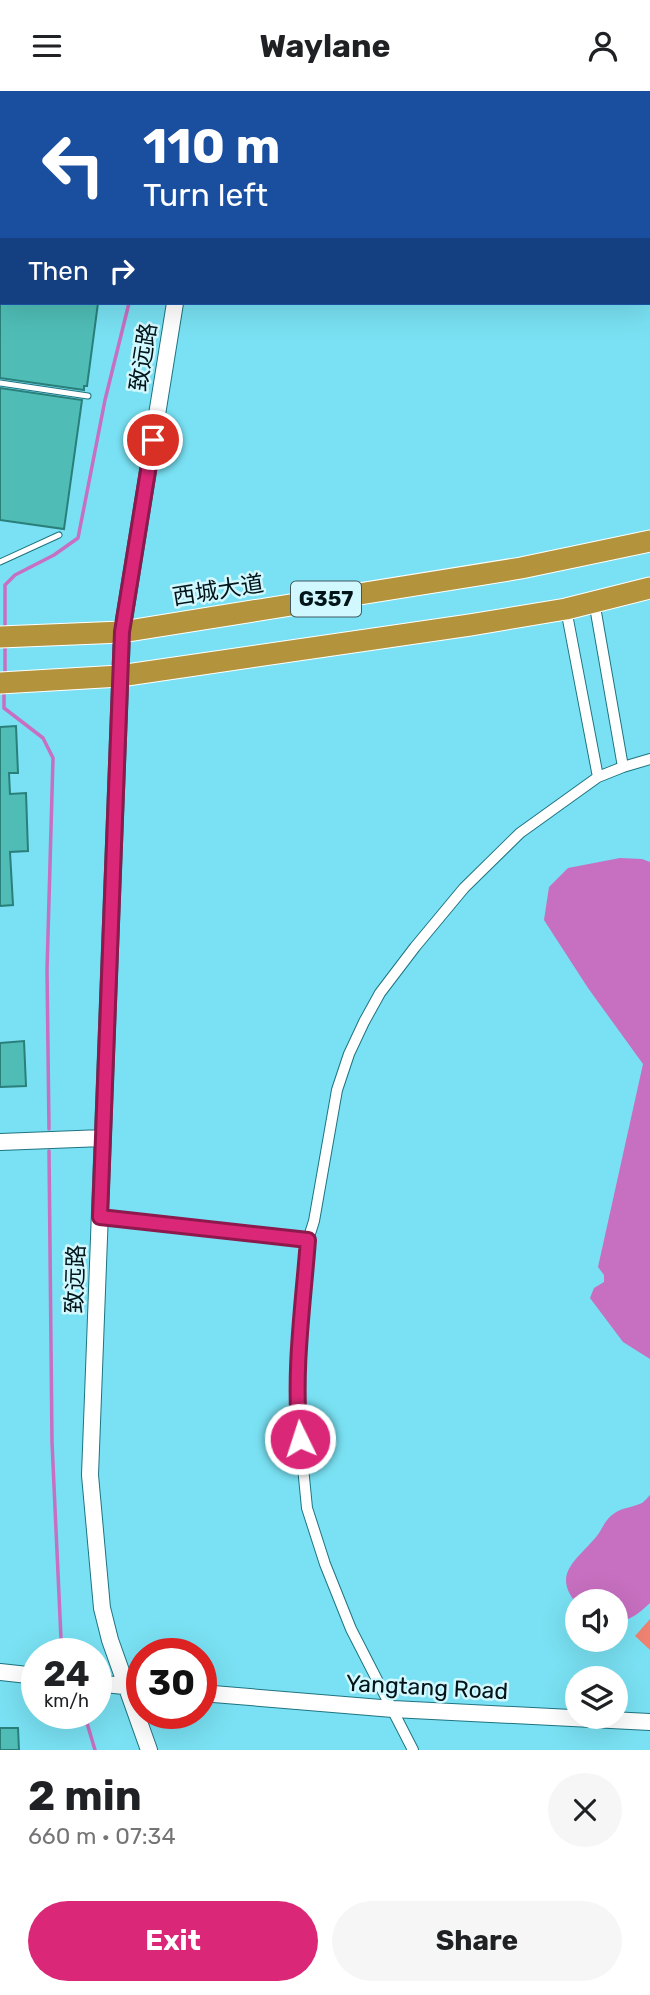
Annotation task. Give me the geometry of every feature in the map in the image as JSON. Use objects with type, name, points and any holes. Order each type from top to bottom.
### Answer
[{"type":"highway","name":"西城大道","points":[[0,637],[122,632],[521,568],[650,541]]},
{"type":"highway","name":"G357","points":[[0,683],[120,676],[470,625],[566,608],[650,589]]},
{"type":"main road","name":"致远路","points":[[126,1672],[110,1640],[102,1608],[90,1475],[122,632],[175,305]]},
{"type":"main road","points":[[0,1142],[103,1138]]},
{"type":"main road","points":[[0,1672],[21,1674]]},
{"type":"main road","name":"Yangtang Road","points":[[217,1694],[393,1709],[650,1721]]},
{"type":"main road","name":"致远路","points":[[144,1729],[149,1750]]},
{"type":"street","points":[[594,601],[623,767]]},
{"type":"street","points":[[566,608],[598,777]]},
{"type":"street","points":[[413,1750],[351,1629],[325,1564],[307,1508],[298,1416],[299,1347],[308,1240],[314,1221],[337,1090],[349,1054],[380,993],[473,879],[520,833],[598,777],[650,759]]},
{"type":"street","points":[[100,1217],[308,1240]]},
{"type":"lane","points":[[0,383],[88,396]]},
{"type":"lane","points":[[0,562],[59,535]]},
{"type":"shaded area","points":[[620,858],[650,862],[650,1359],[623,1342],[590,1298],[594,1288],[604,1282],[604,1275],[598,1267],[643,1064],[588,988],[544,920],[549,887],[568,868]]},
{"type":"shaded area","points":[[650,1495],[650,1603],[628,1619],[628,1589],[568,1589],[566,1584],[575,1560],[610,1517],[619,1510],[642,1503]]},
{"type":"shaded area","points":[[650,1619],[650,1650],[635,1636]]},
{"type":"building","points":[[0,305],[98,305],[87,386],[84,386],[84,390],[0,378]]},
{"type":"building","points":[[0,388],[82,400],[64,529],[0,520]]},
{"type":"building","points":[[16,726],[18,773],[9,773],[10,794],[26,793],[28,851],[10,852],[13,905],[0,906],[0,727]]},
{"type":"building","points":[[24,1041],[26,1086],[0,1087],[0,1043]]},
{"type":"building","points":[[0,1728],[18,1728],[19,1750],[0,1750]]},
{"type":"waterway","points":[[5,625],[5,585],[15,575],[54,555],[78,538],[105,400],[129,305]]},
{"type":"waterway","points":[[5,649],[5,671]]},
{"type":"waterway","points":[[4,694],[4,708],[43,738],[53,758],[47,970],[49,1129]]},
{"type":"waterway","points":[[49,1151],[52,1442],[61,1638]]},
{"type":"waterway","points":[[89,1729],[95,1750]]},
{"type":"route","points":[[153,440],[122,632],[100,1217],[308,1240],[299,1347],[300,1439]]}]
